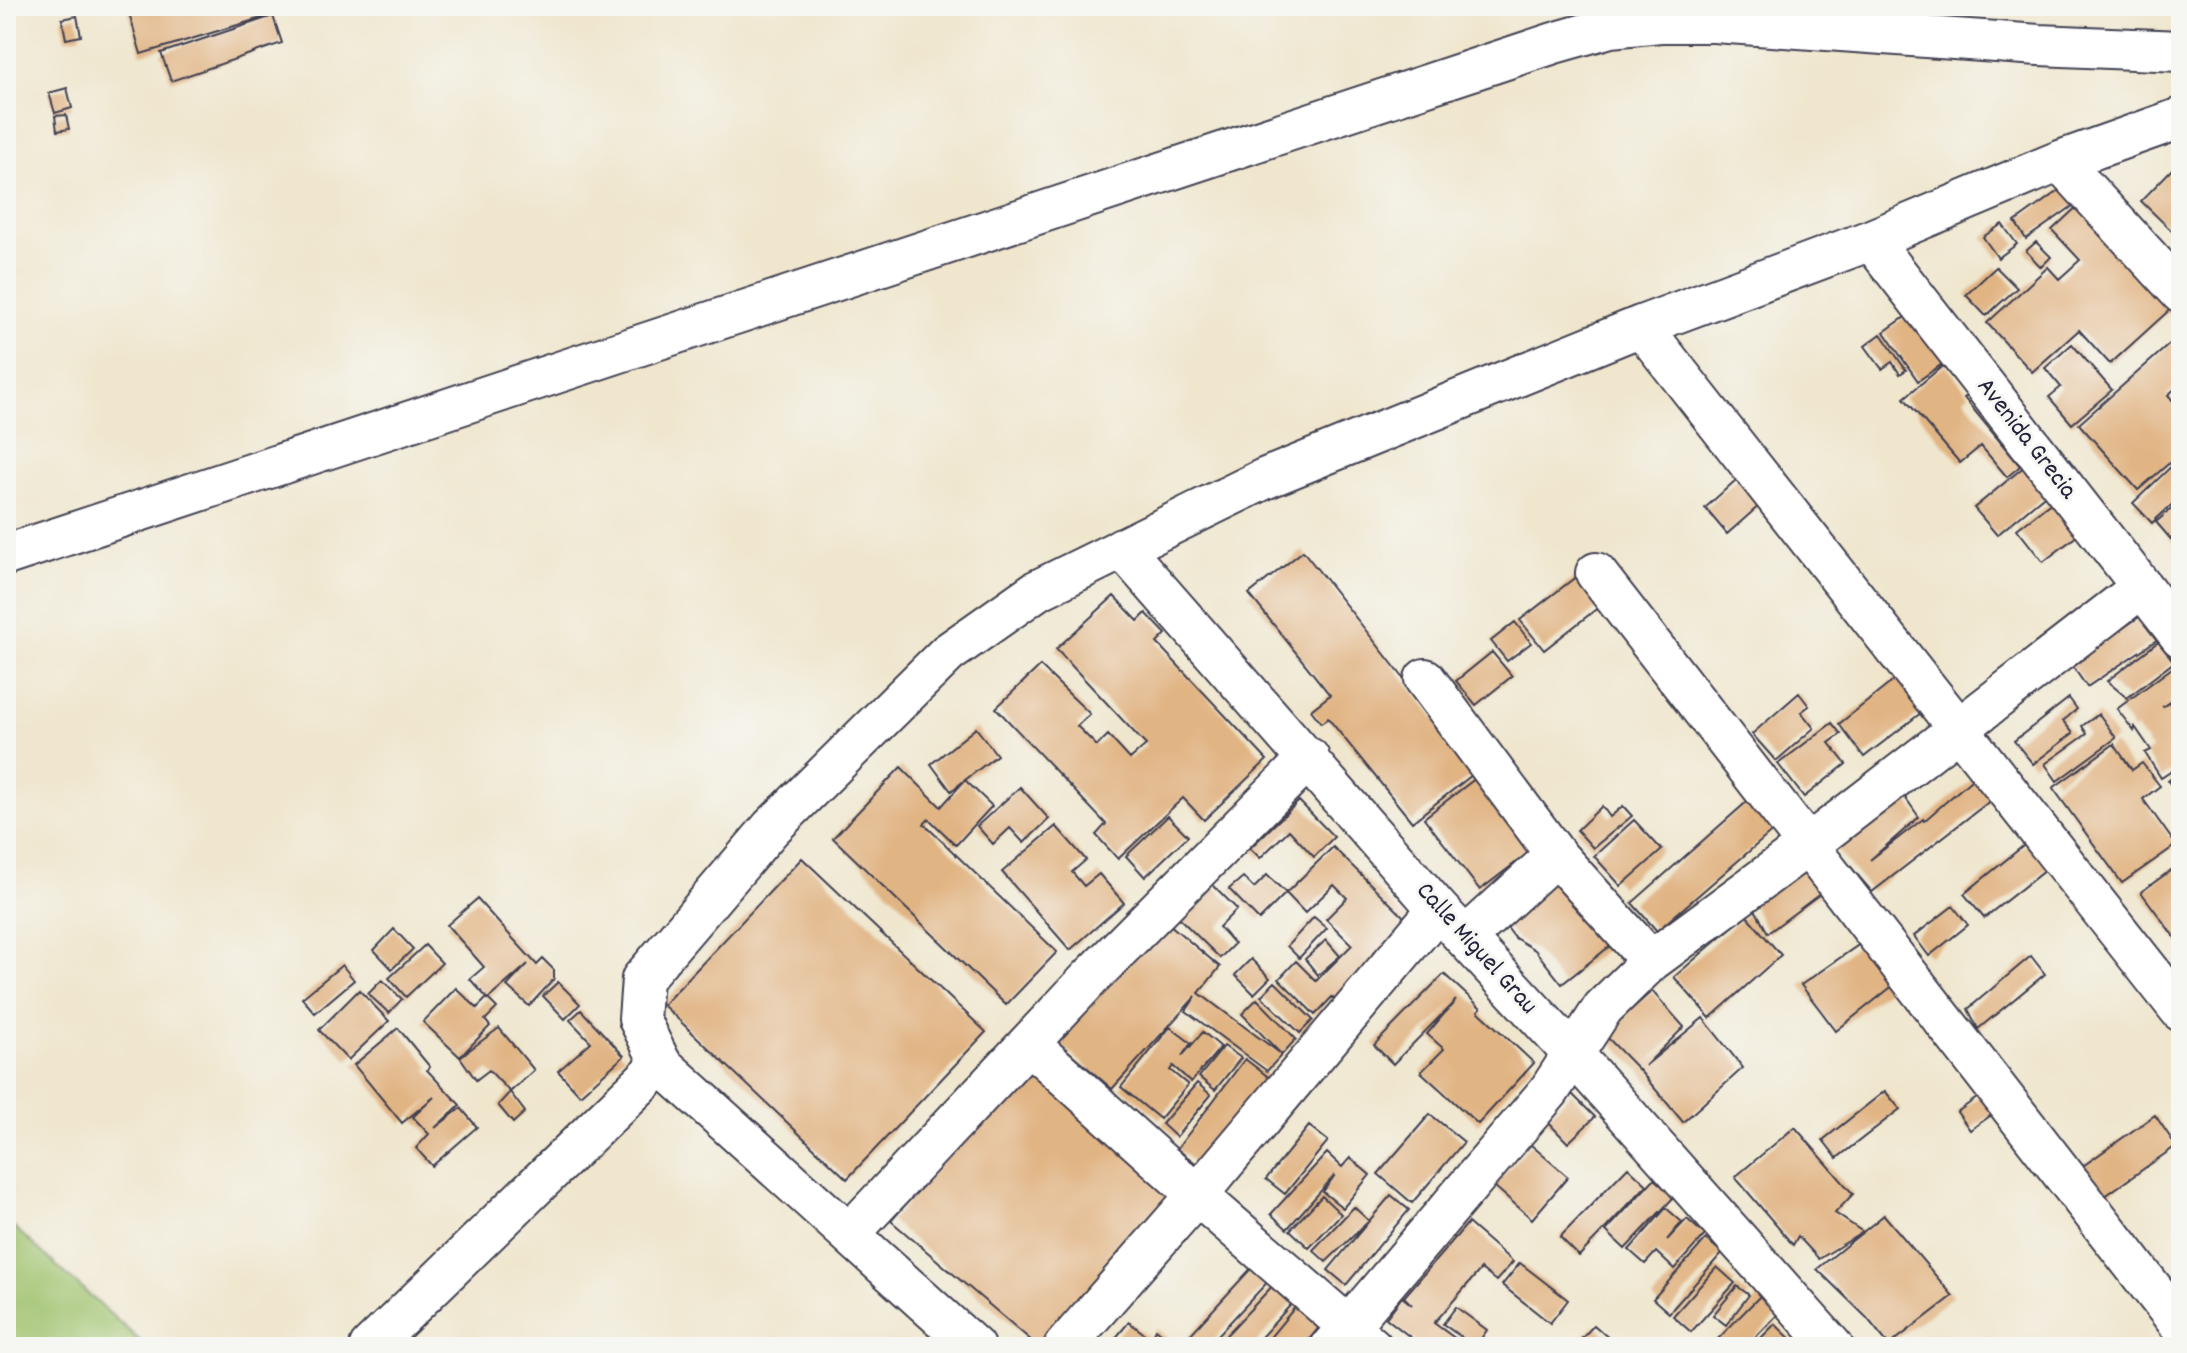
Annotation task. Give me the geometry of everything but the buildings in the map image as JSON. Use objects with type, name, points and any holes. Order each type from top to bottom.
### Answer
[{"type":"street","points":[[6,555],[1315,121],[1610,27],[1660,22],[1714,22],[2039,45],[2181,51]]},
{"type":"street","points":[[974,1347],[661,1064],[639,1019],[642,979],[771,828],[948,653],[1036,591],[1264,479],[1641,326],[1871,240],[2060,161],[2181,118]]},
{"type":"street","points":[[2060,161],[2181,293]]},
{"type":"street","name":"Avenida Grecia","points":[[1871,240],[2181,637]]},
{"type":"street","points":[[1641,326],[2181,1011]]},
{"type":"street","name":"Calle Miguel Grau","points":[[1122,548],[1438,909],[1573,1054],[1833,1347]]},
{"type":"street","points":[[1596,573],[2181,1326]]},
{"type":"street","points":[[1029,1044],[1197,1195],[1350,1340],[1549,1091],[1603,1008],[1651,961],[1808,845],[2142,587]]},
{"type":"street","points":[[1425,679],[1556,855],[1651,961]]},
{"type":"street","points":[[849,1234],[1089,979],[1309,758]]},
{"type":"street","points":[[1465,938],[1556,855]]},
{"type":"street","points":[[1064,1347],[1197,1195],[1438,909]]},
{"type":"street","points":[[370,1347],[661,1064]]},
{"type":"green space","points":[[6,1220],[147,1347],[6,1347]]}]
